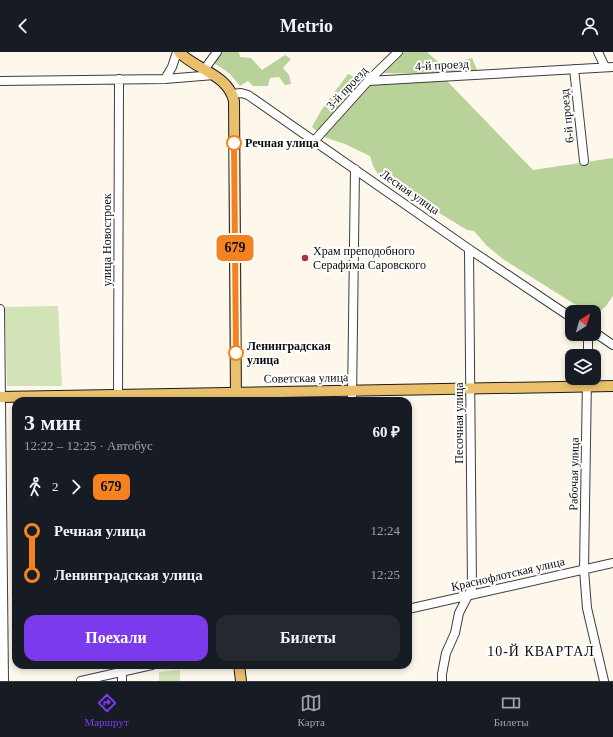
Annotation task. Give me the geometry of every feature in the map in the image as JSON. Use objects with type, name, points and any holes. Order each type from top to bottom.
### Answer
[{"type":"main road","name":"Лесная улица","points":[[178,52],[194,64],[222,80],[234,92]]},
{"type":"main road","points":[[234,92],[236,396]]},
{"type":"main road","name":"Советская улица","points":[[177,397],[236,396],[352,390],[471,389],[565,383]]},
{"type":"main road","name":"Советская улица","points":[[601,384],[613,386]]},
{"type":"main road","name":"Советская улица","points":[[1,397],[12,397]]},
{"type":"main road","points":[[240,669],[241,681]]},
{"type":"street","points":[[165,79],[178,52]]},
{"type":"street","points":[[204,70],[217,52]]},
{"type":"street","name":"3-й проезд","points":[[314,141],[368,81],[398,52]]},
{"type":"street","points":[[598,52],[609,67]]},
{"type":"street","name":"4-й проезд","points":[[368,81],[609,67]]},
{"type":"street","name":"6-й проезд","points":[[574,69],[584,161]]},
{"type":"street","points":[[0,81],[165,79],[192,78],[214,75]]},
{"type":"street","name":"улица Новостроек","points":[[118,397],[119,79]]},
{"type":"street","name":"Лесная улица","points":[[234,92],[248,95],[469,249],[565,313]]},
{"type":"street","points":[[352,397],[355,169]]},
{"type":"street","name":"Песочная улица","points":[[442,681],[446,653],[455,633],[459,613],[472,588],[469,249]]},
{"type":"street","points":[[0,308],[4,681]]},
{"type":"street","points":[[601,337],[613,345]]},
{"type":"street","name":"Рабочая улица","points":[[587,385],[584,570],[587,608],[604,681]]},
{"type":"street","name":"Краснофлотская улица","points":[[412,608],[613,563]]},
{"type":"street","points":[[81,681],[119,669]]},
{"type":"street","points":[[122,669],[122,681]]},
{"type":"green space","points":[[222,52],[239,52],[240,57],[251,58],[262,70],[285,55],[291,59],[283,68],[289,75],[291,84],[285,85],[279,77],[270,78],[268,86],[253,86],[248,81],[240,86],[229,73],[214,63]]},
{"type":"green space","points":[[399,52],[427,52],[443,66],[472,58],[478,72],[449,74],[377,73]]},
{"type":"green space","points":[[348,74],[372,85],[447,81],[533,170],[613,158],[613,296],[601,311],[601,305],[576,305],[503,259],[487,246],[474,231],[467,230],[379,176],[373,166],[370,156],[345,144],[324,137],[312,127],[322,109]]},
{"type":"green space","points":[[58,306],[62,386],[7,386],[5,307]]},
{"type":"green space","points":[[180,670],[180,681],[159,681],[159,672]]},
{"type":"bus line","name":"679","points":[[234,143],[236,353]]},
{"type":"place","name":"Речная улица","points":[[234,143]]},
{"type":"place","name":"Храм преподобного Серафима Саровского","points":[[305,258]]},
{"type":"place","name":"Ленинградская улица","points":[[236,353]]},
{"type":"district","name":"10-Й КВАРТАЛ","points":[[541,651]]}]
